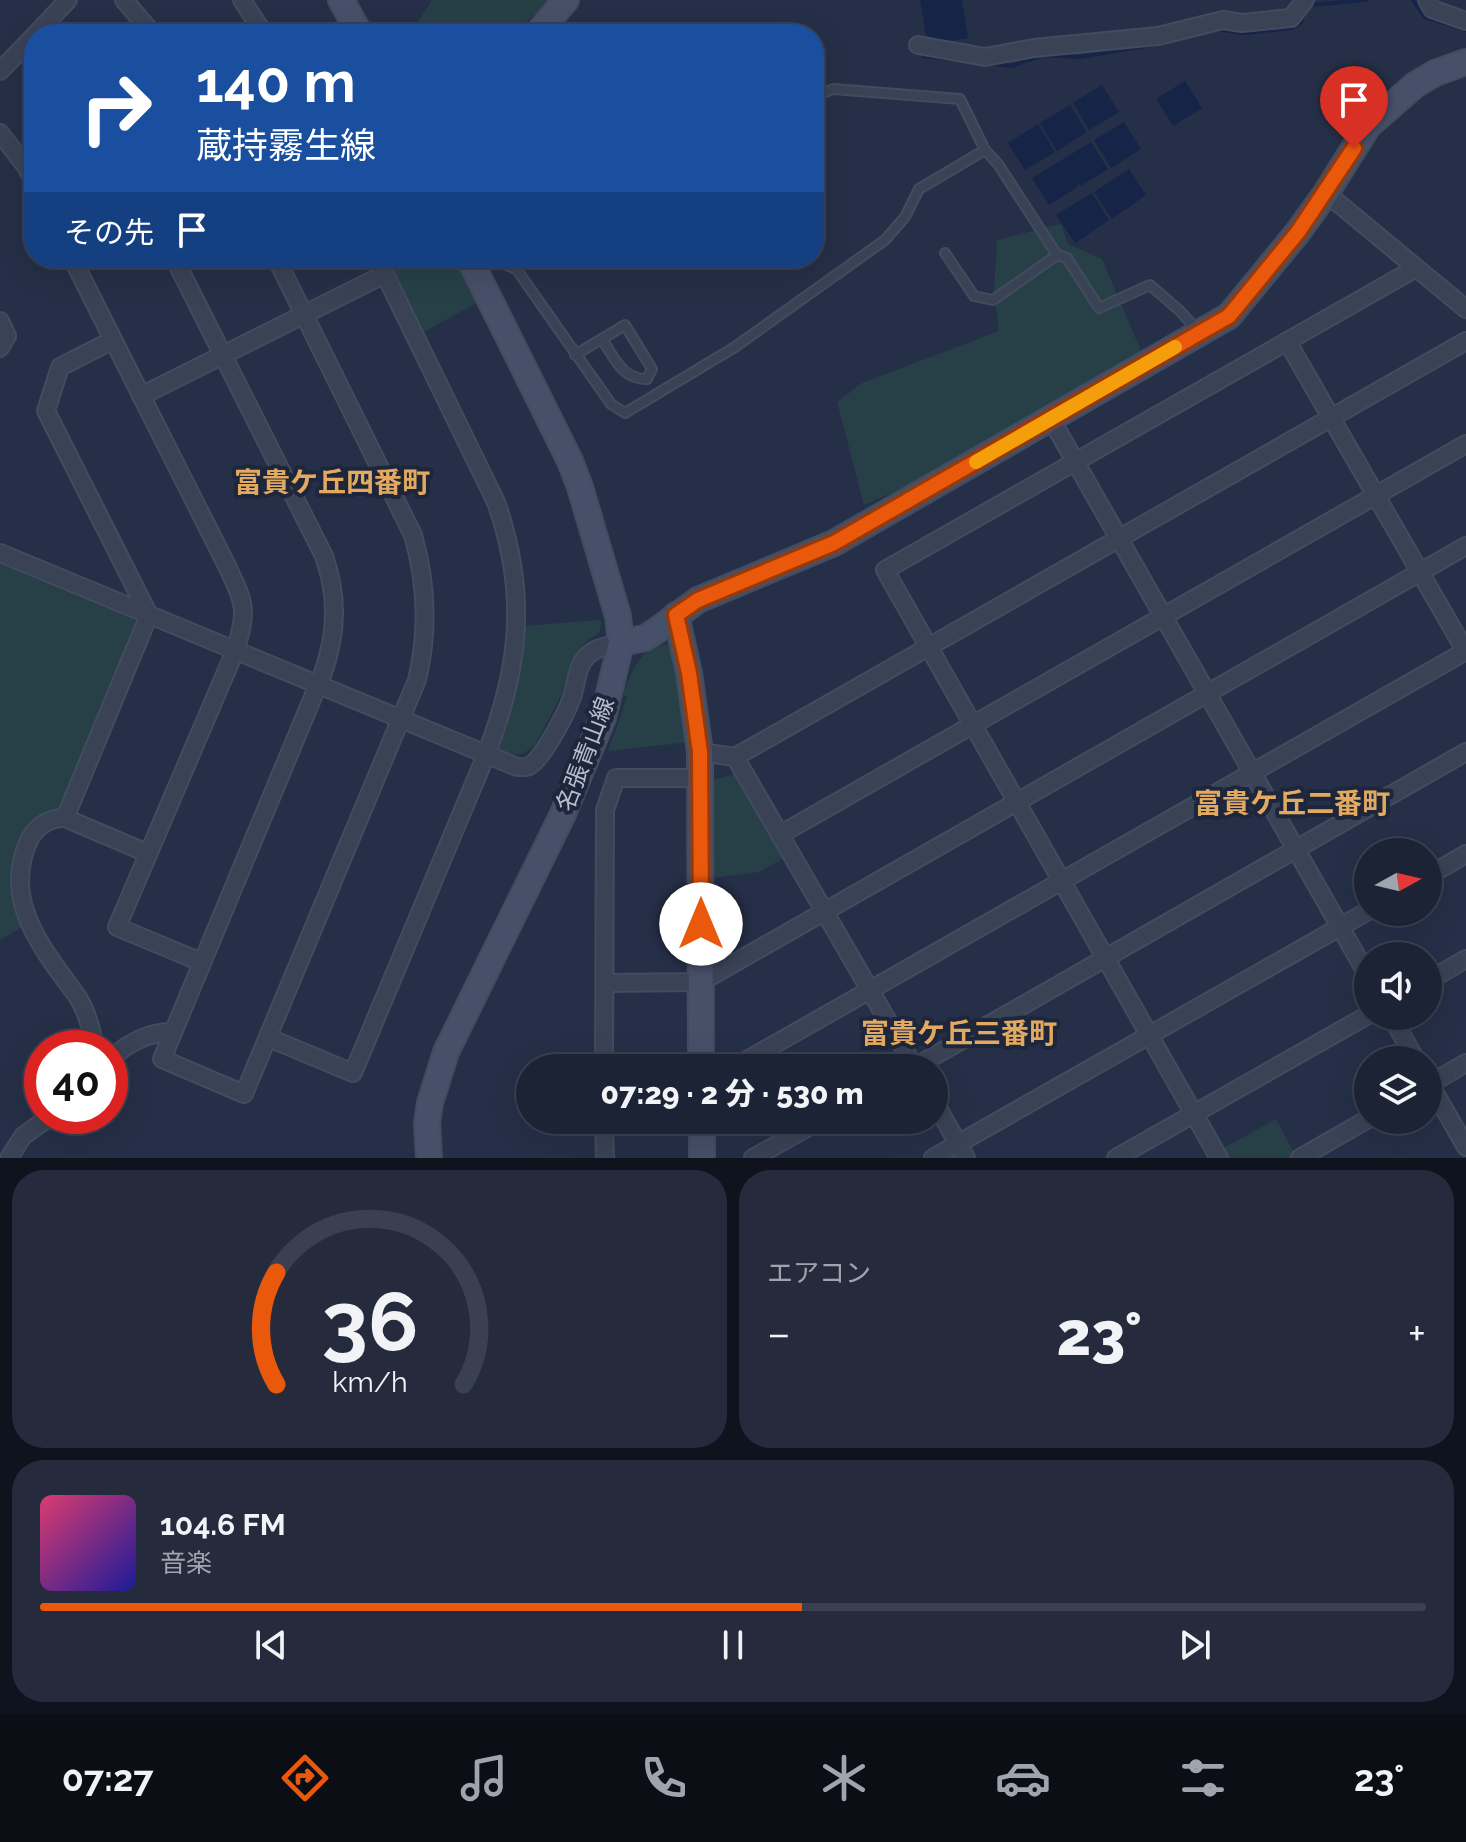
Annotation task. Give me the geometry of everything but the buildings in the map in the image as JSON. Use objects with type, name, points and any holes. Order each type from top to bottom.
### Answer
[{"type":"main road","points":[[341,0],[354,24]]},
{"type":"main road","points":[[546,24],[566,0]]},
{"type":"main road","points":[[621,643],[645,638],[698,600],[834,543],[1229,316],[1270,269],[1326,193],[1368,126],[1425,79],[1466,62]]},
{"type":"main road","name":"名張青山線","points":[[429,1158],[427,1123],[430,1103],[446,1052],[562,816],[603,718],[621,643],[618,616],[570,461],[474,268]]},
{"type":"main road","points":[[676,615],[689,673],[700,752],[701,1054]]},
{"type":"main road","points":[[702,1134],[702,1158]]},
{"type":"street","points":[[45,24],[68,0]]},
{"type":"street","points":[[124,0],[144,24]]},
{"type":"street","points":[[242,0],[258,24]]},
{"type":"street","points":[[918,45],[985,57],[1034,48],[1158,36],[1223,20],[1242,23],[1291,18],[1305,0]]},
{"type":"street","points":[[1427,0],[1432,9],[1466,21]]},
{"type":"street","points":[[0,71],[24,46]]},
{"type":"street","points":[[0,133],[24,164]]},
{"type":"street","points":[[1326,193],[1466,309]]},
{"type":"street","points":[[77,268],[239,592],[245,616],[235,651],[117,927],[201,962]]},
{"type":"street","points":[[179,268],[329,572],[334,595],[334,631],[330,653],[162,1059],[244,1094],[417,680],[424,644],[426,606],[423,571],[413,535],[281,268]]},
{"type":"street","points":[[269,1038],[353,1073],[503,711],[515,649],[518,614],[512,557],[503,522],[488,480],[382,268]]},
{"type":"street","points":[[1219,1158],[885,570],[1416,268]]},
{"type":"street","points":[[141,396],[385,274]]},
{"type":"street","points":[[0,321],[7,336],[0,348]]},
{"type":"street","points":[[65,818],[149,615],[46,411],[60,367],[113,340]]},
{"type":"street","points":[[758,1054],[1466,651],[1287,341]]},
{"type":"street","points":[[700,752],[735,757],[1466,341]]},
{"type":"street","points":[[1051,419],[1354,952]]},
{"type":"street","points":[[781,834],[1466,444]]},
{"type":"street","points":[[605,983],[701,982],[1466,546]]},
{"type":"street","points":[[0,553],[517,767],[527,767],[533,763],[545,747],[572,697],[581,664],[588,654],[621,643]]},
{"type":"street","points":[[938,1054],[1466,752]]},
{"type":"street","points":[[735,757],[906,1054]]},
{"type":"street","points":[[604,1054],[605,810],[616,778],[700,778]]},
{"type":"street","points":[[90,1030],[83,1006],[32,936],[14,891],[17,866],[30,838],[52,819],[65,818],[147,853]]},
{"type":"street","points":[[1442,868],[1466,854]]},
{"type":"street","points":[[933,1158],[962,1151],[1149,1035],[1354,919]]},
{"type":"street","points":[[1442,973],[1466,959]]},
{"type":"street","points":[[1116,1158],[1354,1023]]},
{"type":"street","points":[[128,1046],[160,1032],[173,1032]]},
{"type":"street","points":[[1442,1076],[1466,1063]]},
{"type":"street","points":[[1442,1105],[1466,1147]]},
{"type":"street","points":[[948,1126],[962,1151]]},
{"type":"street","points":[[1300,1158],[1354,1127]]},
{"type":"street","points":[[9,1158],[26,1134]]},
{"type":"street","points":[[604,1134],[605,1158]]},
{"type":"street","points":[[753,1158],[796,1134]]},
{"type":"lane","points":[[824,93],[833,89],[960,99],[985,150],[998,164],[1057,255],[1067,258],[1099,308],[1150,285],[1199,332]]},
{"type":"lane","points":[[515,268],[611,404],[625,413],[735,347],[885,240],[905,217],[919,189],[985,150]]},
{"type":"lane","points":[[945,253],[974,296],[993,300],[1057,255]]},
{"type":"lane","points":[[575,355],[625,325],[652,369],[647,379]]},
{"type":"lane","points":[[602,339],[627,375],[647,379]]},
{"type":"lane","points":[[647,379],[655,394]]},
{"type":"shaded area","points":[[432,0],[551,0],[524,24],[416,24]]},
{"type":"shaded area","points":[[1061,224],[1068,244],[1102,259],[1144,358],[913,484],[864,505],[837,402],[862,383],[999,331],[994,291],[997,240]]},
{"type":"shaded area","points":[[392,268],[459,268],[476,303],[424,332]]},
{"type":"shaded area","points":[[0,564],[134,619],[137,627],[61,813],[19,848],[10,890],[22,927],[0,940]]},
{"type":"shaded area","points":[[602,622],[599,633],[585,642],[573,660],[563,692],[535,745],[518,754],[499,749],[515,690],[524,626]]},
{"type":"shaded area","points":[[667,644],[673,649],[691,742],[608,751],[627,698],[623,693],[634,669],[643,655]]},
{"type":"shaded area","points":[[737,773],[786,857],[759,872],[714,878],[714,780]]},
{"type":"shaded area","points":[[1276,1119],[1295,1155],[1289,1158],[1227,1158],[1222,1149]]},
{"type":"water","points":[[920,0],[962,0],[968,38],[937,43],[926,35]]},
{"type":"water","points":[[1185,81],[1202,108],[1173,126],[1156,99]]},
{"type":"water","points":[[1102,85],[1119,112],[1089,130],[1073,103]]},
{"type":"water","points":[[1070,105],[1087,132],[1057,151],[1040,123]]},
{"type":"water","points":[[1124,122],[1141,149],[1111,168],[1094,140]]},
{"type":"water","points":[[1038,124],[1055,152],[1025,170],[1008,143]]},
{"type":"water","points":[[1091,142],[1108,169],[1081,186],[1076,180],[1079,186],[1049,205],[1032,178]]},
{"type":"water","points":[[1129,169],[1146,195],[1112,219],[1094,192]]},
{"type":"water","points":[[1092,193],[1109,220],[1075,243],[1056,215]]},
{"type":"waterway","points":[[1216,29],[1244,33],[1291,28],[1301,23],[1303,13],[1310,5],[1366,0]]},
{"type":"waterway","points":[[1413,0],[1425,17],[1466,30]]},
{"type":"waterway","points":[[989,63],[1012,66],[1042,55],[1081,57],[1157,44]]},
{"type":"waterway","points":[[923,56],[960,60]]},
{"type":"slow traffic","points":[[976,462],[1175,347]]},
{"type":"district","name":"富貴ケ丘四番町","points":[[332,482]]},
{"type":"district","name":"富貴ケ丘二番町","points":[[1292,803]]},
{"type":"district","name":"富貴ケ丘三番町","points":[[959,1033]]},
{"type":"route","points":[[701,924],[700,752],[689,673],[676,615],[698,600],[834,543],[1229,316],[1298,232],[1354,148]]}]
